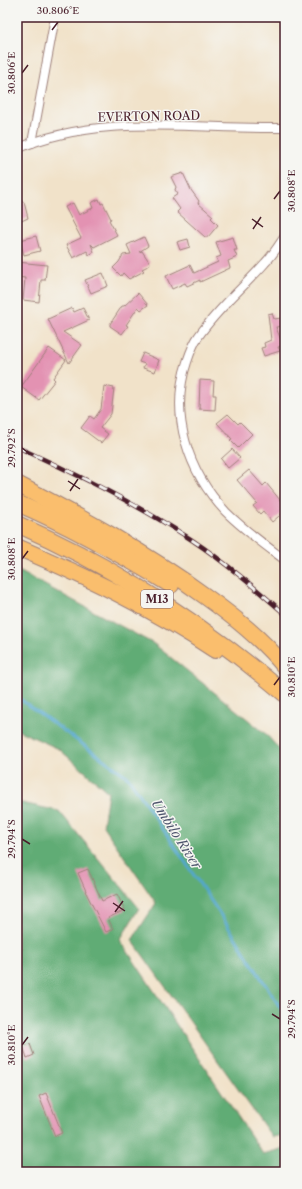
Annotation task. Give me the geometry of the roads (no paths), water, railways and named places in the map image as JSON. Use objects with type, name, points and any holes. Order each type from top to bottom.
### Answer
[{"type":"highway","points":[[17,484],[107,532],[192,587],[245,627],[278,658],[285,667]]},
{"type":"highway","name":"M13","points":[[17,502],[75,529],[117,552],[192,598],[285,667]]},
{"type":"highway","name":"M13","points":[[17,524],[79,553],[165,603],[217,639],[255,668],[285,695]]},
{"type":"highway","points":[[17,547],[69,569],[118,593],[208,646],[269,688],[285,695]]},
{"type":"street","points":[[32,143],[55,17]]},
{"type":"street","name":"EVERTON ROAD","points":[[17,149],[32,143],[73,132],[108,127],[285,128]]},
{"type":"street","points":[[285,236],[266,263],[221,308],[197,338],[183,374],[180,404],[183,434],[188,450],[198,472],[210,492],[232,517],[285,560]]},
{"type":"waterway","name":"Umbilo River","points":[[17,697],[128,777],[222,917],[285,1015]]},
{"type":"railway","points":[[17,447],[106,490],[150,514],[192,540],[216,557],[285,614]]}]
